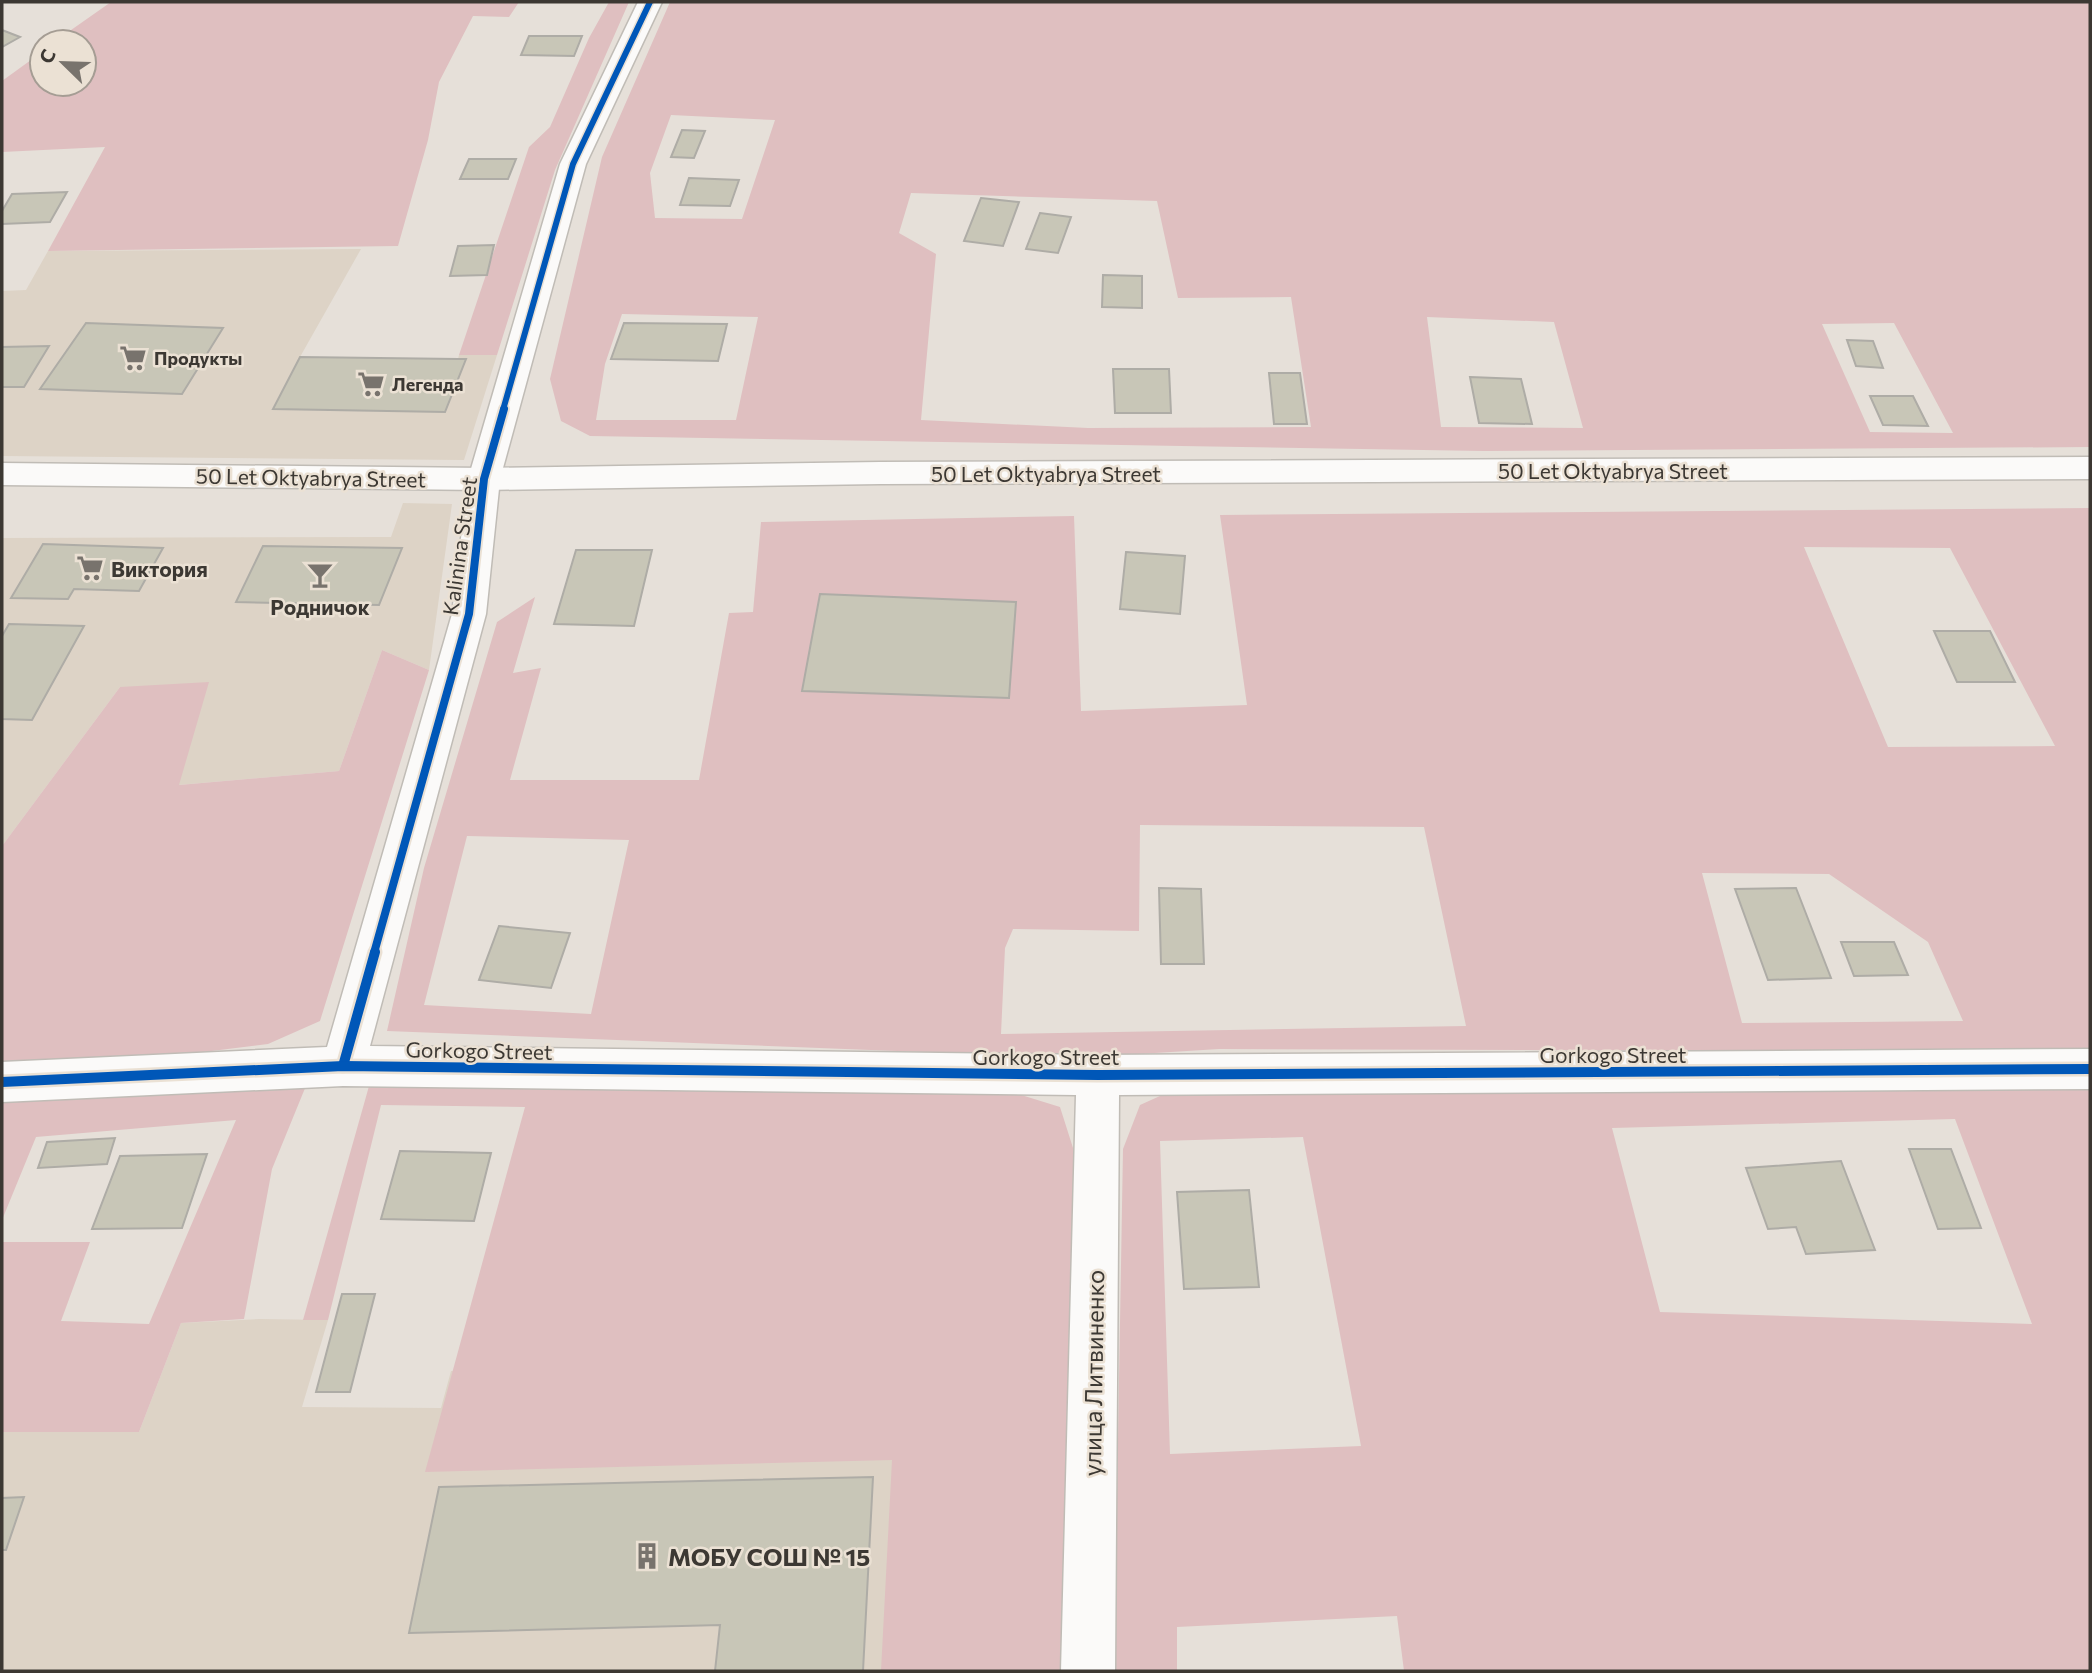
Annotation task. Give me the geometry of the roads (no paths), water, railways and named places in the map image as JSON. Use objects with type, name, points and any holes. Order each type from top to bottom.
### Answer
[{"type":"street","name":"Kalinina Street","points":[[343,1066],[469,614],[484,479],[573,164],[650,2]]},
{"type":"street","name":"50 Let Oktyabrya Street","points":[[2,474],[484,479],[880,473],[2090,468]]},
{"type":"street","name":"Gorkogo Street","points":[[2,1082],[343,1066],[1098,1075],[2090,1069]]},
{"type":"street","name":"улица Литвиненко","points":[[1088,1671],[1098,1075]]},
{"type":"place","name":"Продукты","points":[[133,358]]},
{"type":"place","name":"Легенда","points":[[371,384]]},
{"type":"place","name":"Виктория","points":[[90,568]]},
{"type":"place","name":"Родничок","points":[[320,575]]},
{"type":"place","name":"МОБУ СОШ № 15","points":[[647,1556]]}]
